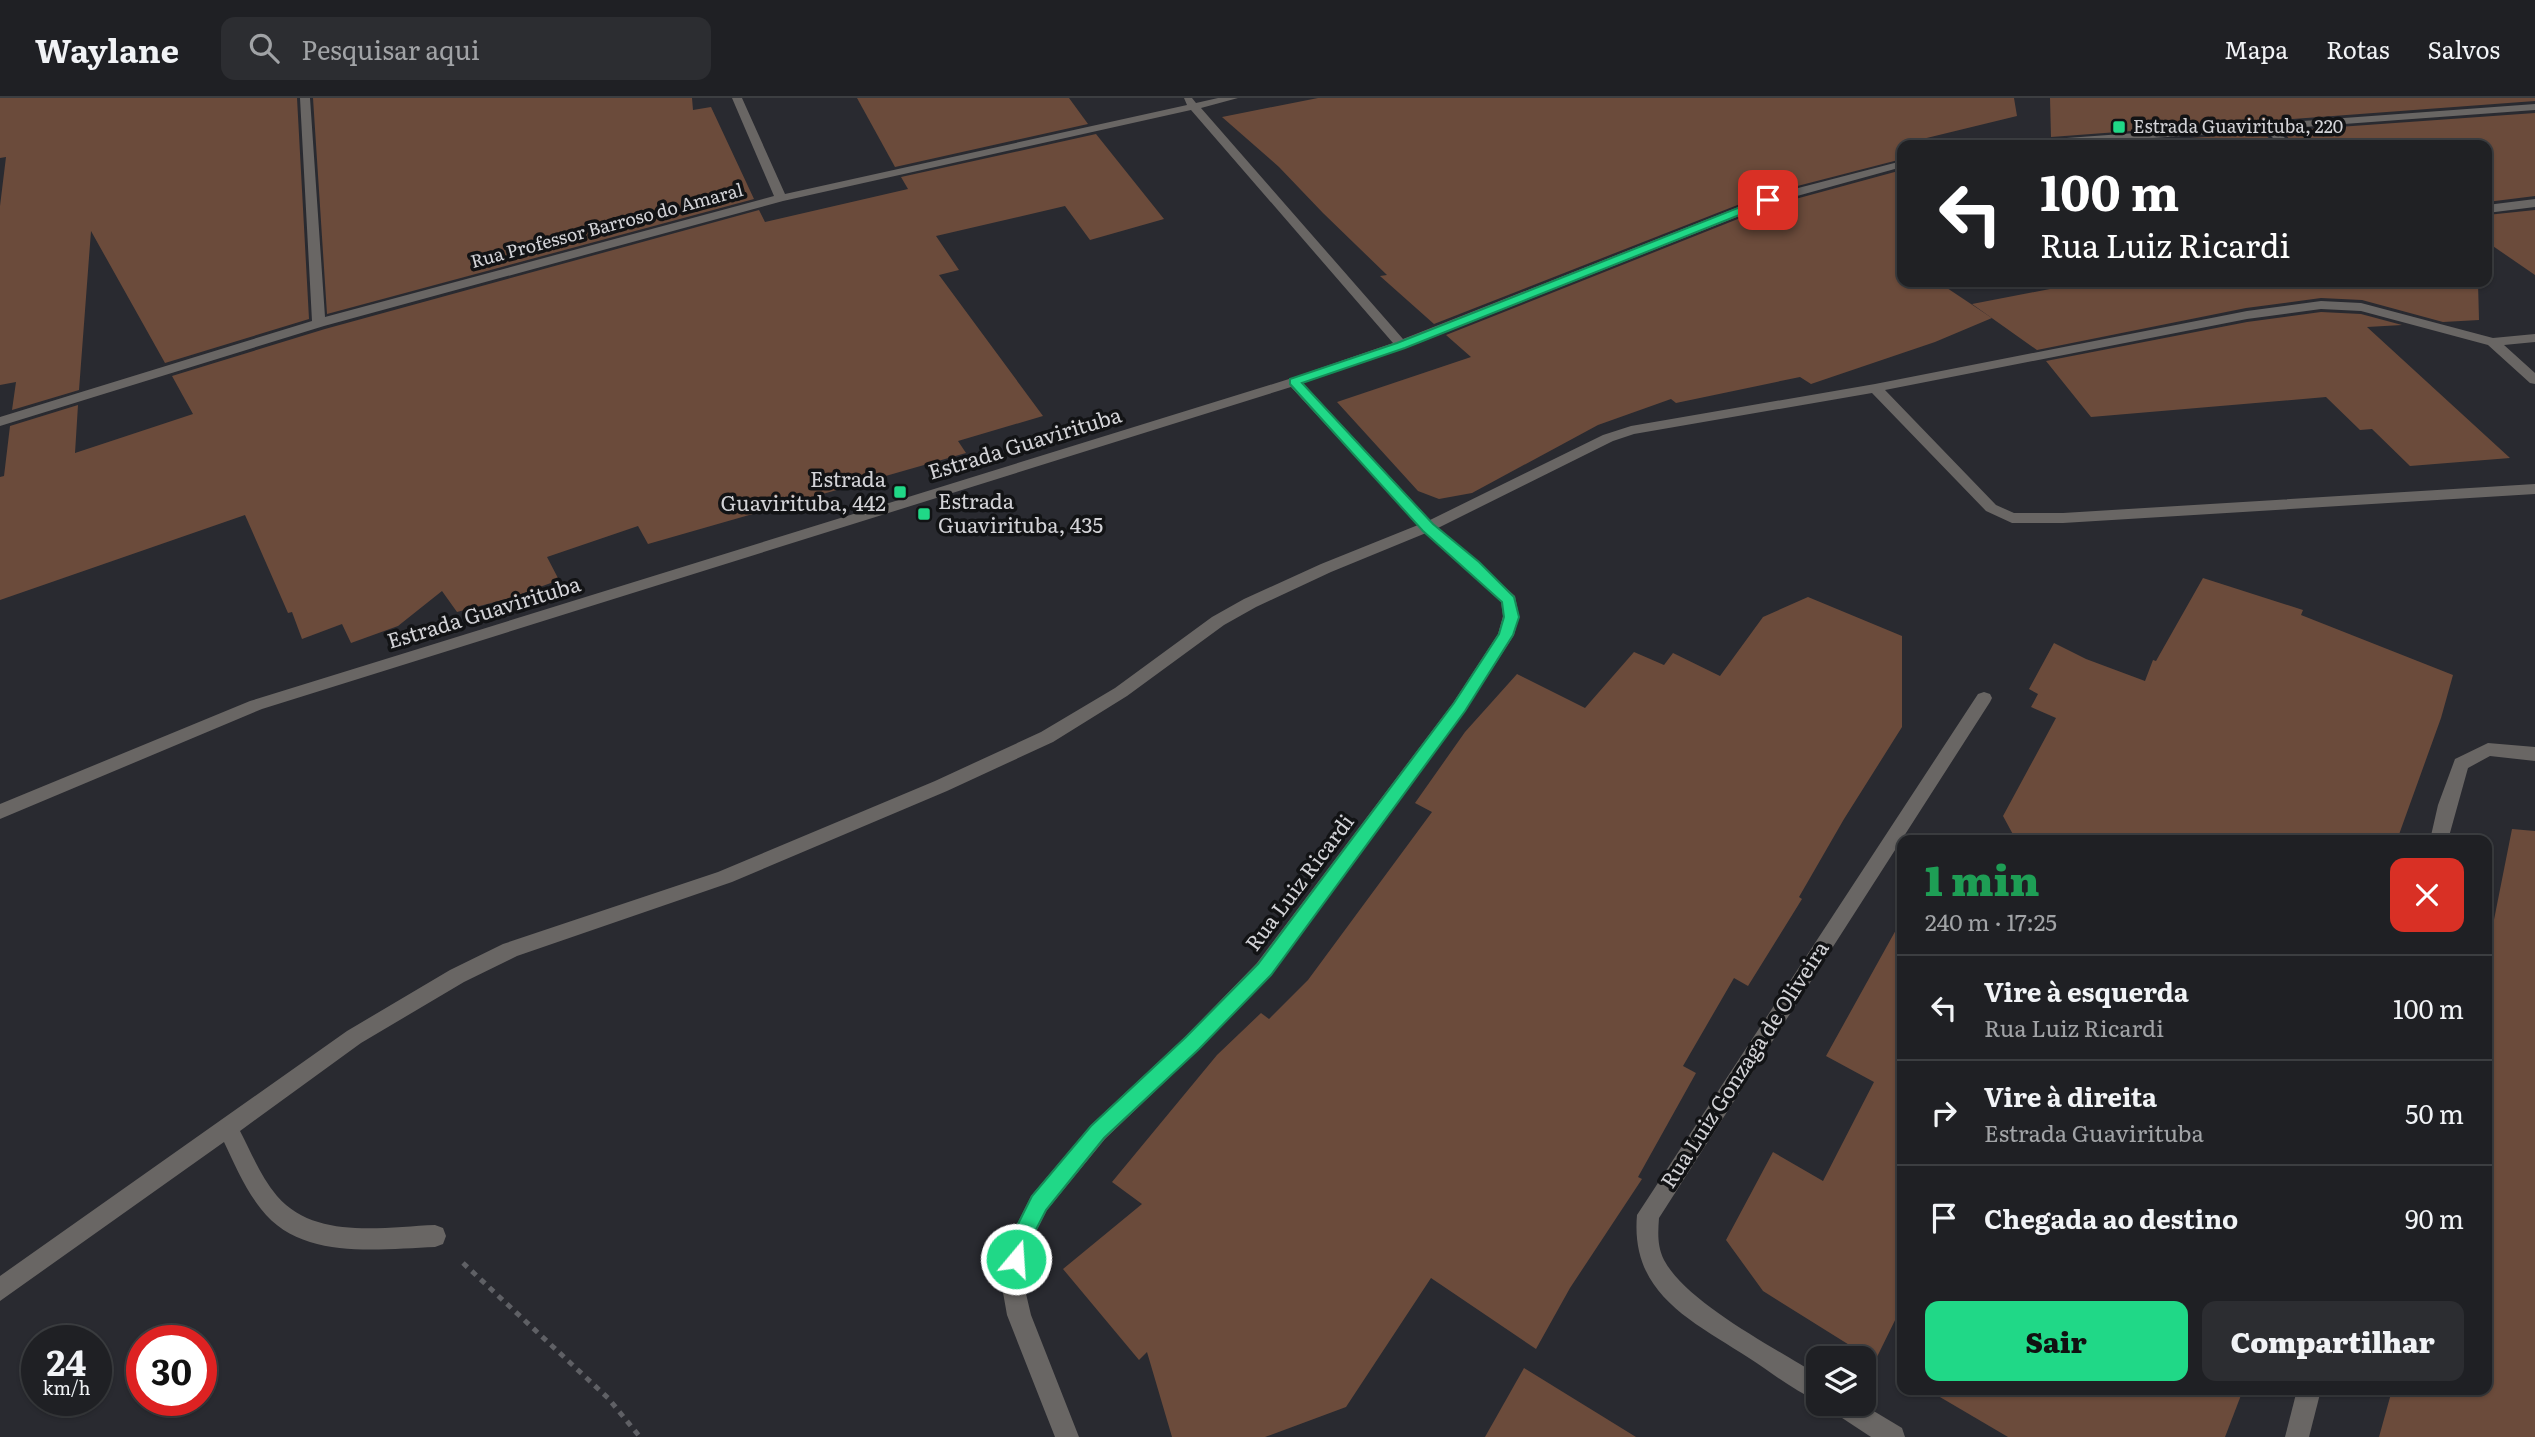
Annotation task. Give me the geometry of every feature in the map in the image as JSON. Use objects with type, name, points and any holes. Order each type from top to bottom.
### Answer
[{"type":"street","points":[[305,98],[319,323]]},
{"type":"street","points":[[737,98],[781,198]]},
{"type":"street","name":"Rua Professor Barroso do Amaral","points":[[0,422],[319,323],[781,198],[1190,102],[1233,98]]},
{"type":"street","points":[[1190,102],[1401,345]]},
{"type":"street","points":[[2078,140],[2535,107]]},
{"type":"street","points":[[2265,125],[2282,140]]},
{"type":"street","points":[[2182,132],[2192,140]]},
{"type":"street","name":"Estrada Guavirituba","points":[[0,812],[256,705],[1294,382],[1401,345],[1768,200],[1897,165]]},
{"type":"street","points":[[2492,208],[2535,203]]},
{"type":"street","points":[[0,1290],[354,1037],[457,976],[510,950],[725,877],[1024,748],[1121,692],[1218,621],[1250,603],[1326,568],[1428,527],[1590,446],[1631,430],[1875,388],[2247,315],[2320,305],[2361,307],[2493,342],[2535,338]]},
{"type":"street","points":[[2493,342],[2535,380]]},
{"type":"street","name":"Rua Luiz Ricardi","points":[[1067,1437],[1017,1304],[1012,1281],[1021,1238],[1039,1203],[1098,1132],[1264,970],[1459,707],[1506,635],[1511,617],[1509,600],[1428,527],[1294,382]]},
{"type":"street","points":[[1875,388],[1991,508],[2012,517],[2063,518],[2535,489]]},
{"type":"street","name":"Rua Luiz Gonzaga de Oliveira","points":[[1806,1381],[1680,1300],[1654,1265],[1646,1239],[1648,1214],[1984,698]]},
{"type":"street","points":[[2440,835],[2446,805],[2461,764],[2488,749],[2535,754]]},
{"type":"street","points":[[227,1128],[269,1202],[284,1217],[308,1233],[346,1238],[435,1236]]},
{"type":"street","points":[[2297,1437],[2308,1395]]},
{"type":"street","points":[[1860,1416],[1893,1437]]},
{"type":"path","points":[[435,1236],[608,1398],[640,1437]]},
{"type":"building","points":[[0,98],[297,98],[309,319],[165,363],[91,231],[79,390],[12,410],[16,382],[0,385],[0,206],[6,157],[0,158]]},
{"type":"building","points":[[313,98],[692,98],[693,110],[711,107],[754,199],[327,314]]},
{"type":"building","points":[[857,98],[1069,98],[1088,124],[895,167]]},
{"type":"building","points":[[1318,98],[2014,98],[2017,116],[1918,140],[1897,140],[1897,160],[1763,195],[1434,324],[1380,276],[1387,275],[1279,167],[1222,117]]},
{"type":"building","points":[[2050,98],[2535,98],[2535,101],[2051,137]]},
{"type":"building","points":[[2535,113],[2535,196],[2492,201],[2492,140],[2290,140],[2282,131]]},
{"type":"building","points":[[2263,133],[2271,140],[2162,140]]},
{"type":"building","points":[[1096,134],[1164,219],[1090,240],[1065,206],[936,236],[959,270],[939,275],[1043,416],[958,441],[966,453],[648,544],[638,526],[547,557],[559,580],[510,598],[457,612],[442,591],[398,626],[351,643],[342,624],[302,639],[292,612],[288,613],[245,515],[0,600],[0,477],[4,476],[10,426],[78,405],[75,453],[193,414],[172,376],[325,329],[759,210],[765,222],[908,189],[901,177]]},
{"type":"building","points":[[1897,171],[1897,287],[1946,287],[1992,318],[1935,342],[1811,384],[1800,377],[1676,403],[1671,399],[1598,425],[1472,493],[1439,499],[1418,491],[1337,402],[1471,357],[1446,335],[1773,205]]},
{"type":"building","points":[[2535,210],[2535,275],[2492,245],[2492,214]]},
{"type":"building","points":[[2060,287],[2478,287],[2479,320],[2443,322],[2362,300],[2321,298],[2246,308],[2037,350],[1972,304]]},
{"type":"building","points":[[2321,312],[2361,314],[2402,325],[2367,327],[2510,458],[2410,466],[2372,429],[2360,430],[2326,397],[2091,417],[2046,361],[2247,322]]},
{"type":"building","points":[[2203,578],[2303,610],[2301,615],[2453,675],[2441,718],[2399,835],[2013,835],[2003,816],[2056,718],[2031,707],[2038,694],[2029,689],[2054,643],[2086,659],[2145,681],[2153,660],[2156,661]]},
{"type":"building","points":[[1808,597],[1902,636],[1902,727],[1844,819],[1799,897],[1802,899],[1748,986],[1734,978],[1683,1066],[1696,1073],[1638,1177],[1642,1179],[1570,1288],[1536,1349],[1431,1278],[1346,1407],[1265,1437],[1172,1437],[1147,1352],[1139,1360],[1063,1269],[1142,1204],[1112,1182],[1217,1055],[1261,1013],[1269,1019],[1308,980],[1432,812],[1415,803],[1465,732],[1517,674],[1585,708],[1634,652],[1664,665],[1673,653],[1720,676],[1763,617]]},
{"type":"building","points":[[2512,829],[2535,831],[2535,1437],[2379,1437],[2391,1395],[2492,1395],[2492,930]]},
{"type":"building","points":[[1897,928],[1897,1316],[1876,1359],[1876,1346],[1851,1346],[1763,1291],[1726,1240],[1773,1152],[1823,1181],[1874,1082],[1826,1056]]},
{"type":"building","points":[[1524,1368],[1636,1437],[1485,1437]]},
{"type":"building","points":[[1937,1395],[2241,1395],[2225,1437],[2008,1437]]},
{"type":"place","name":"Estrada Guavirituba, 220","points":[[2119,127]]},
{"type":"place","name":"Estrada Guavirituba, 442","points":[[900,492]]},
{"type":"place","name":"Estrada Guavirituba, 435","points":[[924,514]]},
{"type":"route","points":[[1016,1259],[1021,1238],[1039,1203],[1098,1132],[1264,970],[1459,707],[1506,635],[1511,617],[1509,600],[1428,527],[1294,382],[1401,345],[1768,200]]}]
